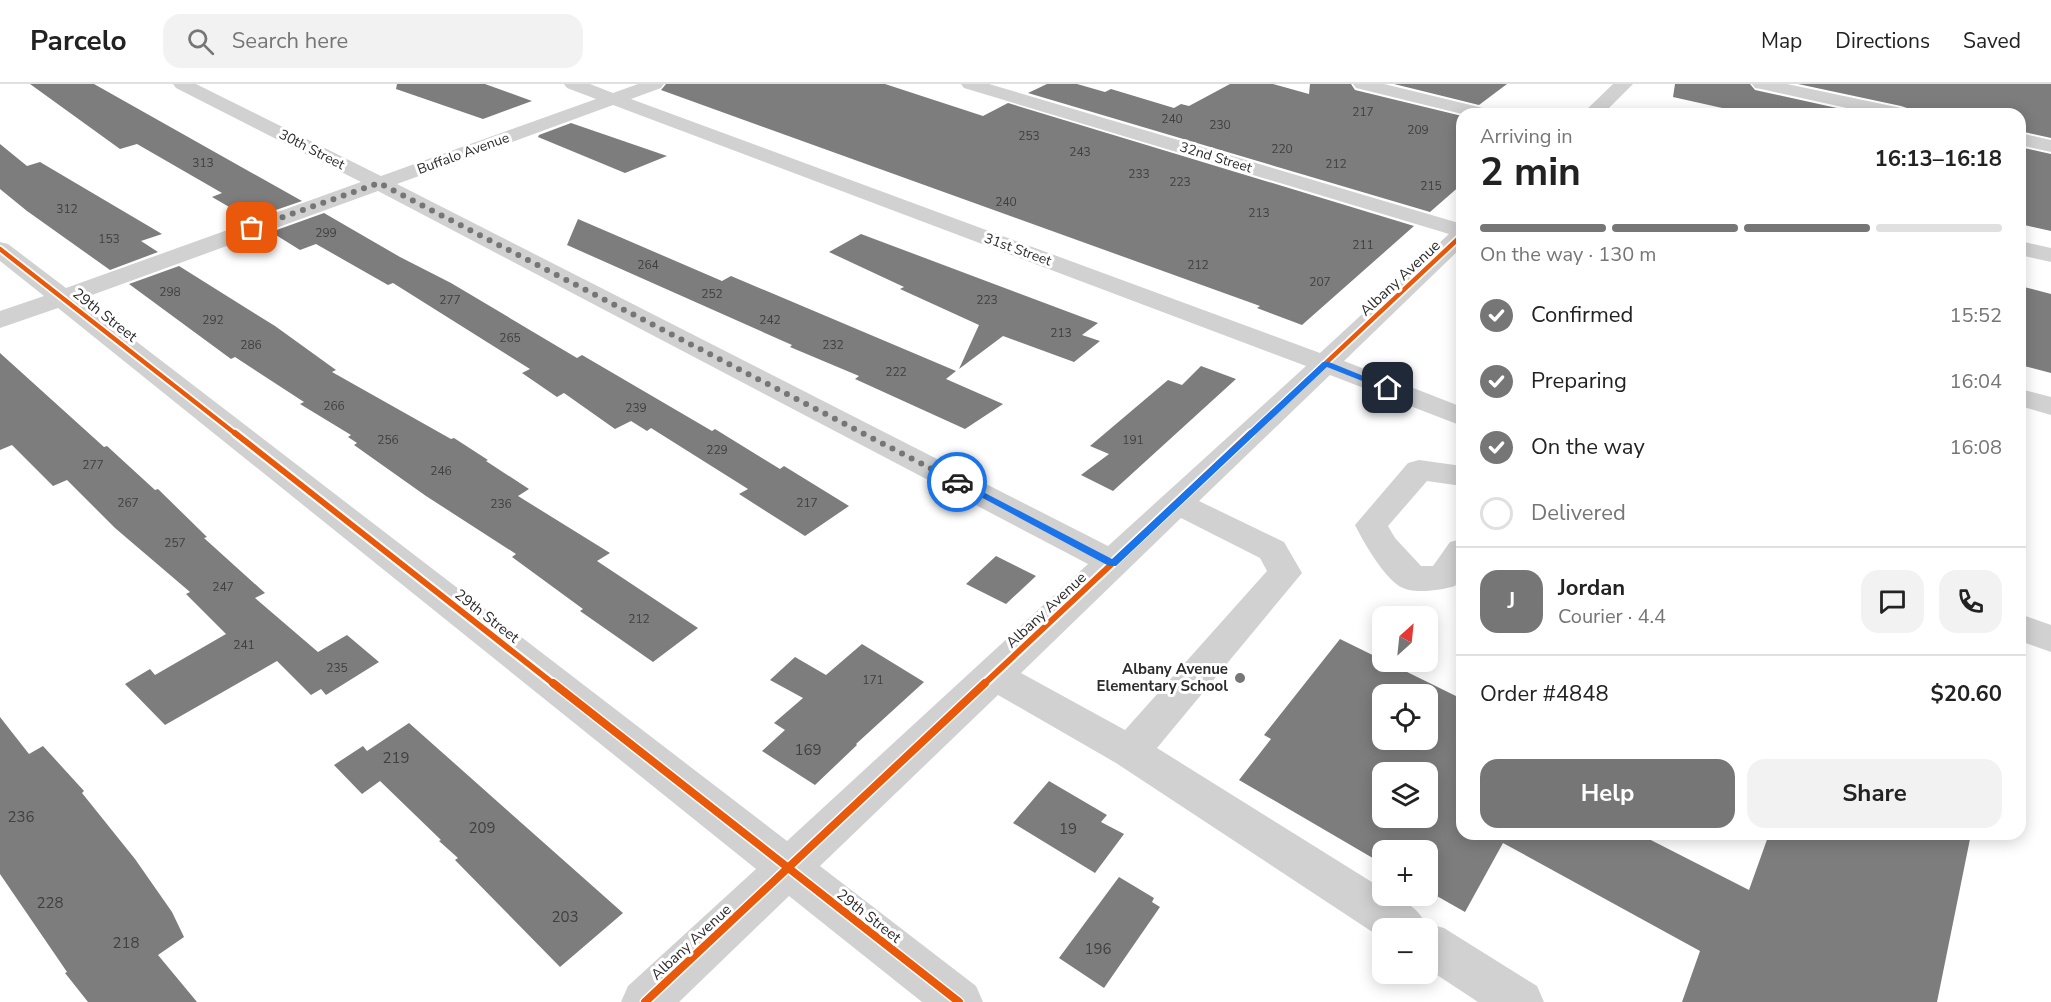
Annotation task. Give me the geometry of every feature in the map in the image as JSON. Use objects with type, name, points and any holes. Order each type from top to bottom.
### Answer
[{"type":"street","name":"30th Street","points":[[182,84],[379,183],[1113,563]]},
{"type":"street","name":"31st Street","points":[[573,84],[1326,364],[1456,415]]},
{"type":"street","name":"Buffalo Avenue","points":[[0,320],[655,84]]},
{"type":"street","name":"32nd Street","points":[[970,84],[1456,229]]},
{"type":"street","points":[[1362,84],[1460,108]]},
{"type":"street","points":[[1598,108],[1624,84]]},
{"type":"street","points":[[1761,84],[1873,108]]},
{"type":"street","points":[[2026,141],[2051,146]]},
{"type":"street","name":"Albany Avenue","points":[[645,1002],[1456,242]]},
{"type":"street","name":"29th Street","points":[[0,249],[959,1002]]},
{"type":"street","points":[[2026,249],[2051,255]]},
{"type":"street","points":[[2026,399],[2051,406]]},
{"type":"street","points":[[1456,475],[1419,470],[1371,525],[1382,545],[1412,578],[1443,578],[1456,559]]},
{"type":"street","points":[[1130,752],[1285,573],[1272,550],[1178,503]]},
{"type":"street","points":[[2026,629],[2051,639]]},
{"type":"street","points":[[994,675],[1130,752],[1389,918]]},
{"type":"street","points":[[1438,949],[1520,1002]]},
{"type":"building","points":[[30,84],[94,84],[302,201],[250,219],[212,197],[222,193],[137,144],[120,149]]},
{"type":"building","points":[[397,84],[485,84],[532,101],[483,119],[396,89]]},
{"type":"building","points":[[666,84],[885,84],[983,116],[1008,103],[1414,226],[1302,325],[1257,308],[1260,306],[661,90]]},
{"type":"building","points":[[1047,84],[1077,84],[1105,92],[1111,89],[1174,108],[1181,104],[1189,106],[1230,84],[1273,84],[1309,94],[1310,84],[1351,84],[1355,90],[1456,115],[1456,189],[1430,212],[1028,93]]},
{"type":"building","points":[[1394,84],[1507,84],[1479,105]]},
{"type":"building","points":[[1675,84],[1750,84],[1755,90],[1837,108],[1722,108],[1673,97]]},
{"type":"building","points":[[1798,84],[2051,84],[2051,138],[2026,132],[2026,108],[1907,108]]},
{"type":"building","points":[[571,123],[667,156],[625,173],[538,137]]},
{"type":"building","points":[[0,144],[27,166],[40,162],[162,234],[141,241],[158,252],[110,270],[0,189]]},
{"type":"building","points":[[2026,148],[2051,154],[2051,231],[2026,225]]},
{"type":"building","points":[[324,213],[400,257],[451,283],[577,358],[582,355],[712,431],[715,429],[780,469],[784,466],[849,506],[805,536],[739,494],[748,489],[651,428],[647,431],[631,421],[615,429],[564,393],[557,397],[522,373],[530,369],[393,283],[388,285],[316,244],[300,250],[271,232]]},
{"type":"building","points":[[578,219],[722,281],[731,276],[956,371],[946,379],[1003,404],[965,429],[855,379],[859,376],[790,347],[792,345],[567,245]]},
{"type":"building","points":[[861,234],[1098,323],[1082,335],[1100,341],[1074,362],[1003,336],[959,369],[979,325],[900,289],[904,287],[829,252]]},
{"type":"building","points":[[179,266],[275,326],[336,370],[332,372],[451,439],[454,438],[488,460],[486,461],[529,489],[518,496],[610,553],[597,561],[698,628],[653,662],[580,611],[583,609],[512,557],[516,554],[426,496],[354,445],[357,443],[348,437],[351,435],[300,404],[304,402],[235,357],[231,359],[129,284]]},
{"type":"building","points":[[2026,288],[2051,294],[2051,373],[2026,367]]},
{"type":"building","points":[[0,353],[104,447],[107,446],[155,490],[158,489],[207,537],[204,538],[265,593],[255,598],[318,652],[347,635],[379,662],[326,695],[321,689],[311,695],[277,661],[165,725],[125,684],[150,669],[155,675],[226,634],[186,594],[190,592],[115,528],[67,480],[53,486],[12,445],[0,450]]},
{"type":"building","points":[[1201,366],[1236,379],[1113,491],[1081,475],[1109,454],[1090,446],[1168,380],[1182,385]]},
{"type":"building","points":[[996,556],[1036,576],[1006,604],[966,584]]},
{"type":"building","points":[[1340,639],[1372,655],[1372,672],[1407,672],[1432,684],[1372,684],[1372,750],[1438,750],[1438,687],[1456,696],[1456,840],[1651,840],[1749,890],[1767,840],[1970,840],[1937,1002],[1682,1002],[1700,951],[1503,843],[1465,912],[1438,897],[1438,840],[1372,840],[1372,858],[1239,780],[1271,739],[1264,735]]},
{"type":"building","points":[[862,644],[924,682],[815,785],[762,751],[785,730],[774,723],[803,698],[770,680],[795,657],[826,675]]},
{"type":"building","points":[[0,717],[29,754],[43,746],[84,791],[82,793],[135,859],[172,912],[184,937],[158,955],[197,1002],[88,1002],[65,973],[67,972],[0,874]]},
{"type":"building","points":[[409,723],[623,913],[560,967],[455,860],[458,858],[439,841],[441,840],[380,781],[362,794],[334,765],[363,746],[367,751]]},
{"type":"building","points":[[1049,781],[1107,815],[1101,822],[1124,834],[1095,873],[1013,823]]},
{"type":"building","points":[[1119,877],[1154,898],[1152,902],[1160,907],[1104,988],[1059,958]]},
{"type":"cycle path","points":[[645,1002],[1456,241]]},
{"type":"cycle path","points":[[0,249],[959,1002]]},
{"type":"way so far","points":[[252,228],[379,183],[957,482]]},
{"type":"place","name":"Albany Avenue Elementary School","points":[[1240,678]]},
{"type":"route","points":[[957,482],[1113,563],[1326,364],[1388,388]]}]
